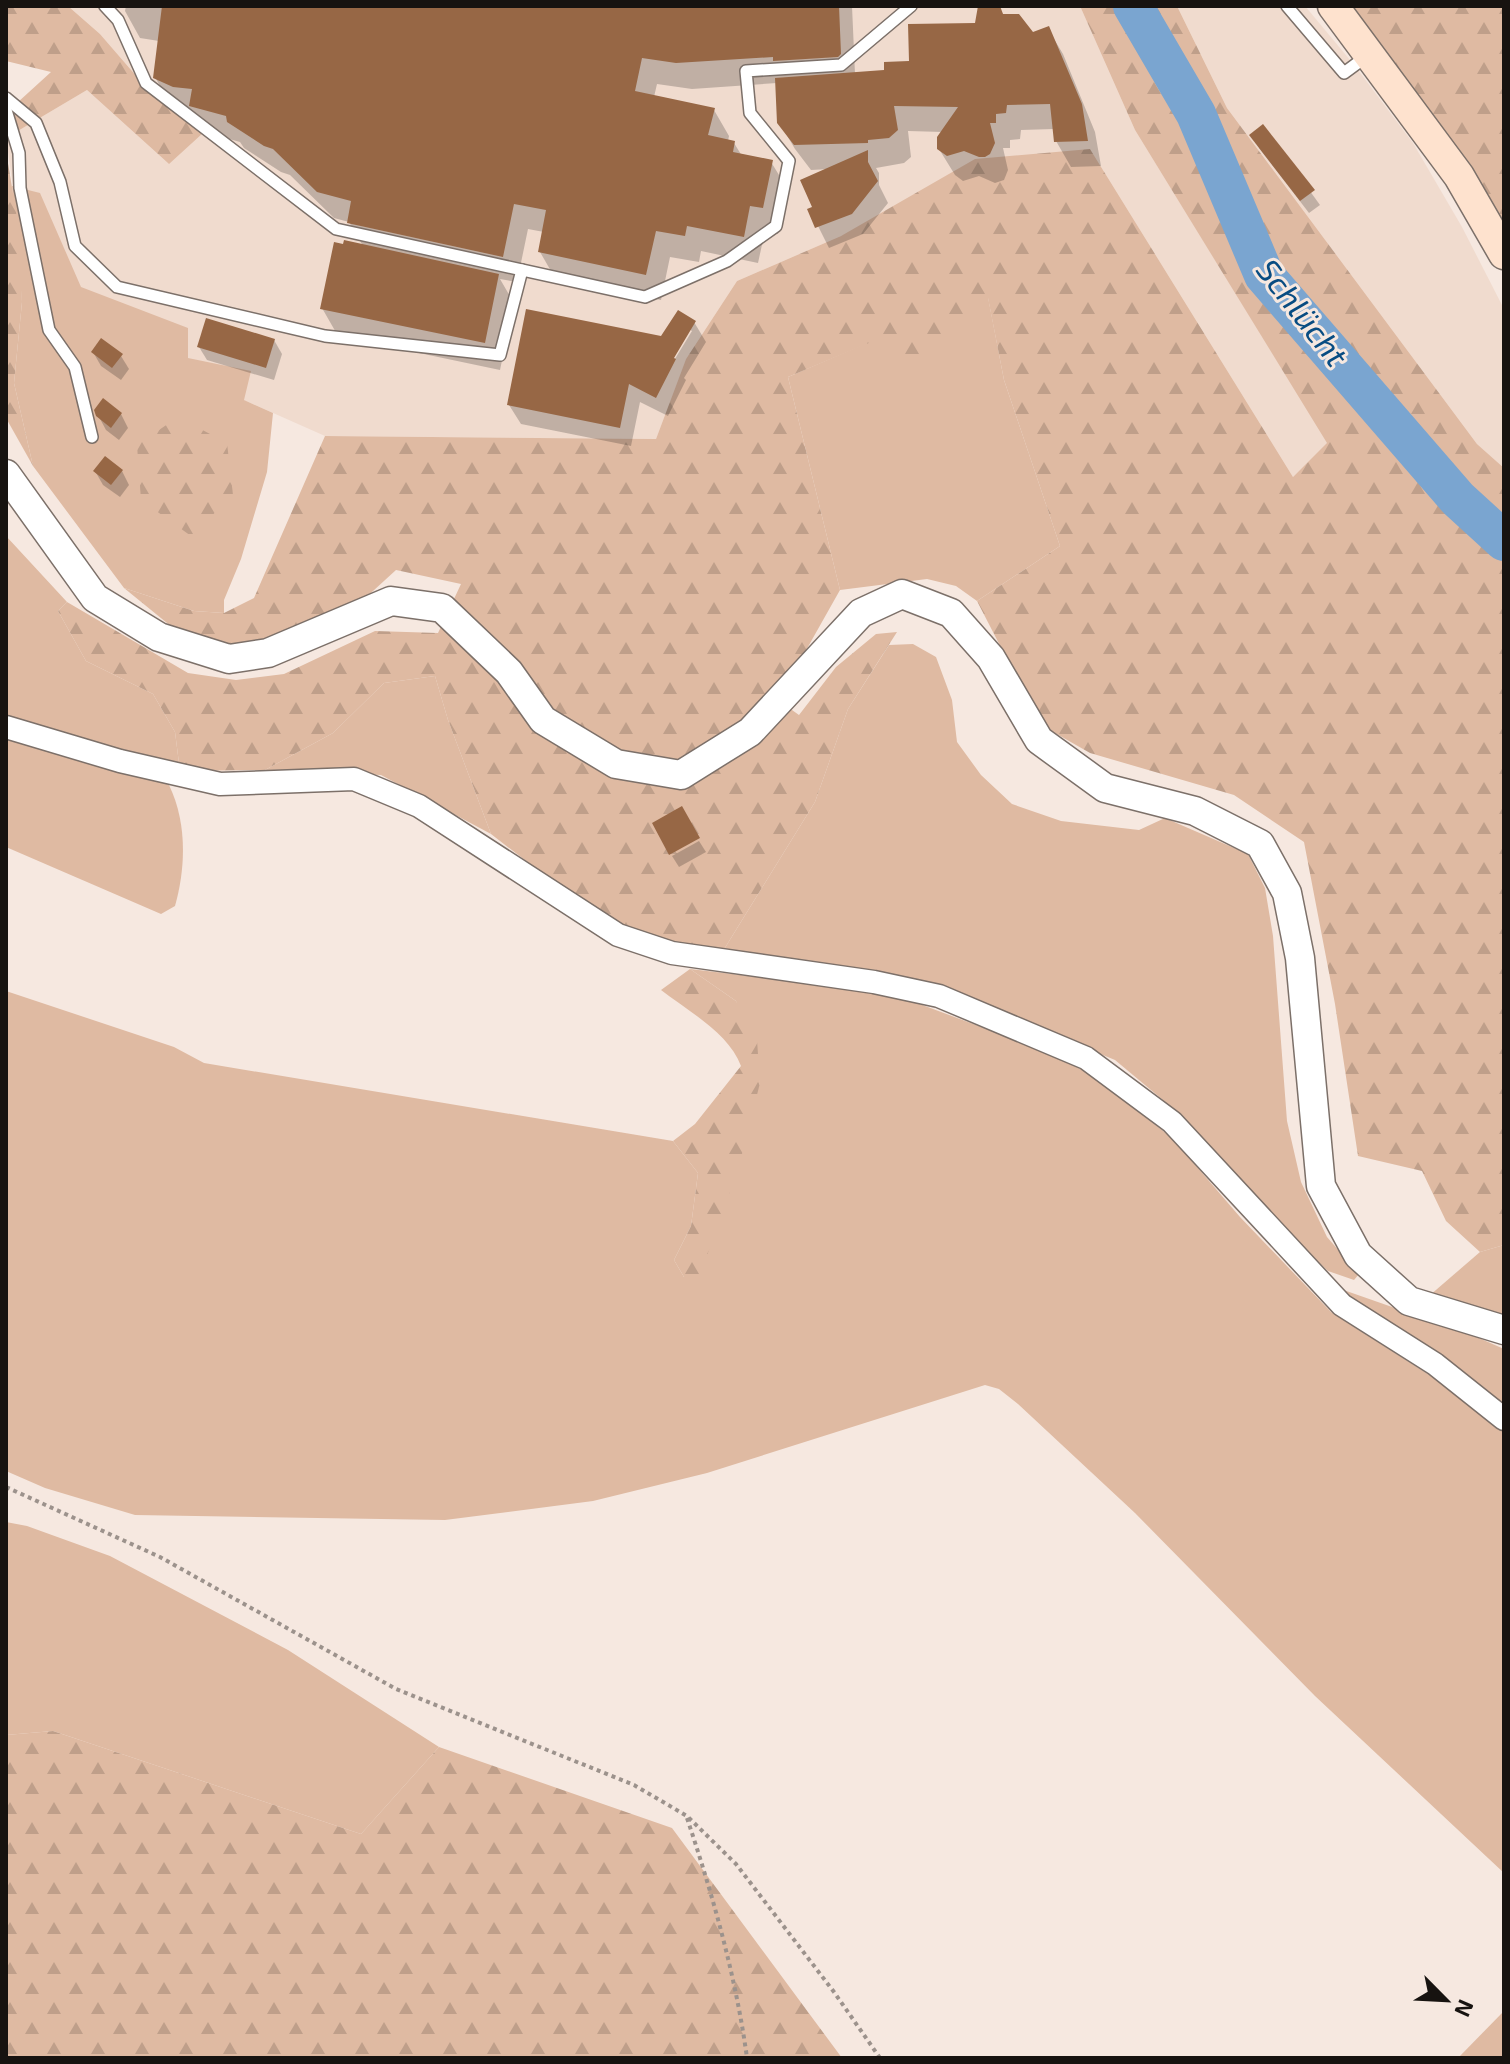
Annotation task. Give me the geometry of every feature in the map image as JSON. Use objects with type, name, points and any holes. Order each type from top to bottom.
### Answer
[{"type":"main road","points":[[1333,6],[1459,176],[1504,254]]},
{"type":"street","points":[[6,474],[95,598],[159,637],[229,659],[268,653],[391,601],[442,608],[509,672],[543,720],[616,764],[681,775],[750,732],[861,613],[902,594],[951,613],[991,658],[1039,740],[1105,788],[1195,811],[1260,844],[1287,893],[1300,958],[1321,1186],[1358,1255],[1409,1301],[1504,1330]]},
{"type":"street","points":[[6,727],[120,761],[220,784],[354,779],[419,806],[618,935],[672,953],[874,982],[939,996],[1086,1058],[1172,1122],[1342,1305],[1435,1364],[1504,1419]]},
{"type":"lane","points":[[105,6],[118,20],[146,83],[336,229],[645,297],[727,261],[776,226],[789,161],[750,113],[746,71],[841,65],[911,6]]},
{"type":"lane","points":[[1287,6],[1344,73],[1371,54]]},
{"type":"lane","points":[[6,98],[36,123],[60,182],[75,246],[117,287],[325,336],[500,355],[522,270]]},
{"type":"lane","points":[[6,110],[19,153],[20,188],[49,330],[75,367],[92,437]]},
{"type":"path","points":[[6,1487],[160,1557],[396,1689],[634,1785],[687,1816],[736,1864],[834,1992],[880,2058]]},
{"type":"path","points":[[687,1816],[707,1877],[743,2025],[747,2058]]},
{"type":"shaded area","points":[[68,6],[1080,6],[1135,130],[1328,443],[1293,477],[1090,149],[841,236],[737,281],[686,359],[656,439],[325,436],[22,302],[19,230],[6,138],[87,90],[169,164],[151,93],[100,34]]},
{"type":"shaded area","points":[[1177,6],[1305,6],[1413,143],[1462,227],[1504,309],[1504,468],[1477,444],[1227,108]]},
{"type":"green space","points":[[6,6],[68,6],[100,34],[151,93],[203,133],[169,164],[87,90],[6,138],[6,113],[51,72],[6,61]]},
{"type":"green space","points":[[1080,6],[1177,6],[1227,108],[1477,444],[1504,468],[1504,1245],[1480,1252],[1446,1221],[1422,1171],[1358,1156],[1335,1004],[1304,842],[1234,795],[1090,753],[1041,725],[977,601],[1060,546],[1004,380],[988,298],[920,377],[883,337],[788,377],[840,590],[778,700],[799,715],[836,667],[876,634],[897,632],[848,709],[815,802],[723,951],[618,932],[491,834],[448,720],[435,676],[384,683],[333,733],[265,770],[180,771],[175,732],[153,694],[86,661],[58,611],[67,602],[188,673],[236,680],[284,674],[375,631],[438,633],[461,584],[396,570],[361,602],[253,650],[183,636],[124,588],[194,611],[224,613],[254,598],[325,436],[656,439],[686,359],[737,281],[841,236],[975,159],[1090,149],[1293,477],[1327,443],[1135,130]]},
{"type":"green space","points":[[1347,6],[1504,6],[1504,234]]},
{"type":"green space","points":[[6,151],[19,230],[22,302],[14,383],[33,466],[6,418]]},
{"type":"green space","points":[[12,186],[40,193],[81,287],[188,328],[188,358],[251,371],[244,400],[273,413],[267,472],[241,559],[224,600],[224,613],[194,611],[124,588],[33,466],[14,383],[22,302]]},
{"type":"green space","points":[[988,297],[1004,380],[1060,546],[977,601],[956,586],[927,579],[840,590],[788,377],[883,336]]},
{"type":"green space","points":[[178,417],[227,443],[233,495],[191,536],[141,500],[137,445]]},
{"type":"green space","points":[[6,536],[67,602],[58,611],[86,661],[153,694],[175,732],[180,771],[6,722]]},
{"type":"green space","points":[[913,644],[936,657],[952,700],[957,742],[981,775],[1012,804],[1061,821],[1139,830],[1165,818],[1248,854],[1265,888],[1273,936],[1287,1121],[1301,1182],[1327,1237],[1359,1274],[1354,1280],[1328,1271],[1287,1233],[1163,1100],[1115,1060],[1069,1041],[723,951],[815,802],[848,709],[889,645]]},
{"type":"green space","points":[[435,676],[448,720],[491,834],[381,775],[265,770],[333,733],[384,683]]},
{"type":"green space","points":[[6,736],[169,785],[179,814],[183,845],[175,906],[161,914],[6,847]]},
{"type":"green space","points":[[690,969],[867,990],[917,1003],[1051,1053],[1100,1080],[1173,1139],[1240,1217],[1331,1312],[1434,1378],[1493,1421],[1504,1433],[1504,1873],[1315,1696],[1135,1513],[1018,1404],[999,1389],[985,1385],[707,1473],[593,1501],[445,1520],[135,1515],[45,1488],[6,1471],[6,991],[174,1047],[204,1063],[673,1141],[698,1173],[691,1226],[674,1260],[684,1277],[760,1083],[736,1001]]},
{"type":"green space","points":[[690,969],[736,1001],[757,1040],[760,1083],[739,1166],[700,1275],[684,1277],[674,1260],[691,1226],[698,1173],[673,1141],[695,1124],[741,1066],[718,1033],[661,990]]},
{"type":"green space","points":[[1504,1245],[1504,1321],[1429,1296],[1480,1252]]},
{"type":"green space","points":[[1335,1287],[1504,1349],[1504,1409]]},
{"type":"green space","points":[[6,1522],[27,1526],[110,1556],[288,1650],[439,1747],[361,1834],[53,1731],[6,1735]]},
{"type":"green space","points":[[53,1731],[361,1834],[439,1747],[672,1828],[842,2058],[6,2058],[6,1735]]},
{"type":"green space","points":[[1504,2011],[1504,2058],[1458,2058]]},
{"type":"building","points":[[162,6],[839,6],[841,54],[838,57],[773,61],[773,57],[676,63],[642,58],[635,91],[715,108],[708,135],[735,141],[733,152],[773,160],[763,208],[750,206],[744,237],[687,226],[685,236],[656,231],[646,275],[538,252],[546,210],[514,204],[503,257],[347,223],[351,201],[317,192],[273,149],[227,122],[226,116],[189,106],[192,89],[173,87],[153,78]]},
{"type":"building","points":[[978,6],[1000,6],[1003,14],[1019,14],[1033,32],[1049,26],[1082,104],[1088,141],[1054,142],[1050,104],[1007,105],[1006,113],[996,114],[996,123],[990,123],[995,143],[985,157],[964,151],[947,156],[937,149],[937,137],[958,107],[894,106],[898,130],[889,138],[868,140],[868,143],[794,145],[777,123],[775,78],[884,70],[884,62],[909,61],[908,24],[975,23]]},
{"type":"building","points":[[1263,124],[1315,190],[1300,201],[1249,135]]},
{"type":"building","points":[[868,150],[868,162],[878,181],[852,214],[815,228],[807,209],[812,207],[800,180]]},
{"type":"building","points":[[344,240],[499,274],[485,343],[320,309],[334,242],[343,244]]},
{"type":"building","points":[[526,309],[661,336],[678,310],[696,321],[674,358],[656,398],[629,384],[620,428],[507,405]]},
{"type":"building","points":[[206,318],[275,339],[266,368],[197,347]]},
{"type":"building","points":[[101,338],[123,354],[112,368],[91,352]]},
{"type":"building","points":[[103,398],[122,413],[111,428],[96,416],[94,410]]},
{"type":"building","points":[[105,456],[123,470],[111,485],[93,471]]},
{"type":"building","points":[[682,806],[700,838],[669,855],[652,823]]},
{"type":"waterway","name":"Schlücht","points":[[1133,6],[1196,114],[1264,275],[1458,499],[1504,541]]}]
